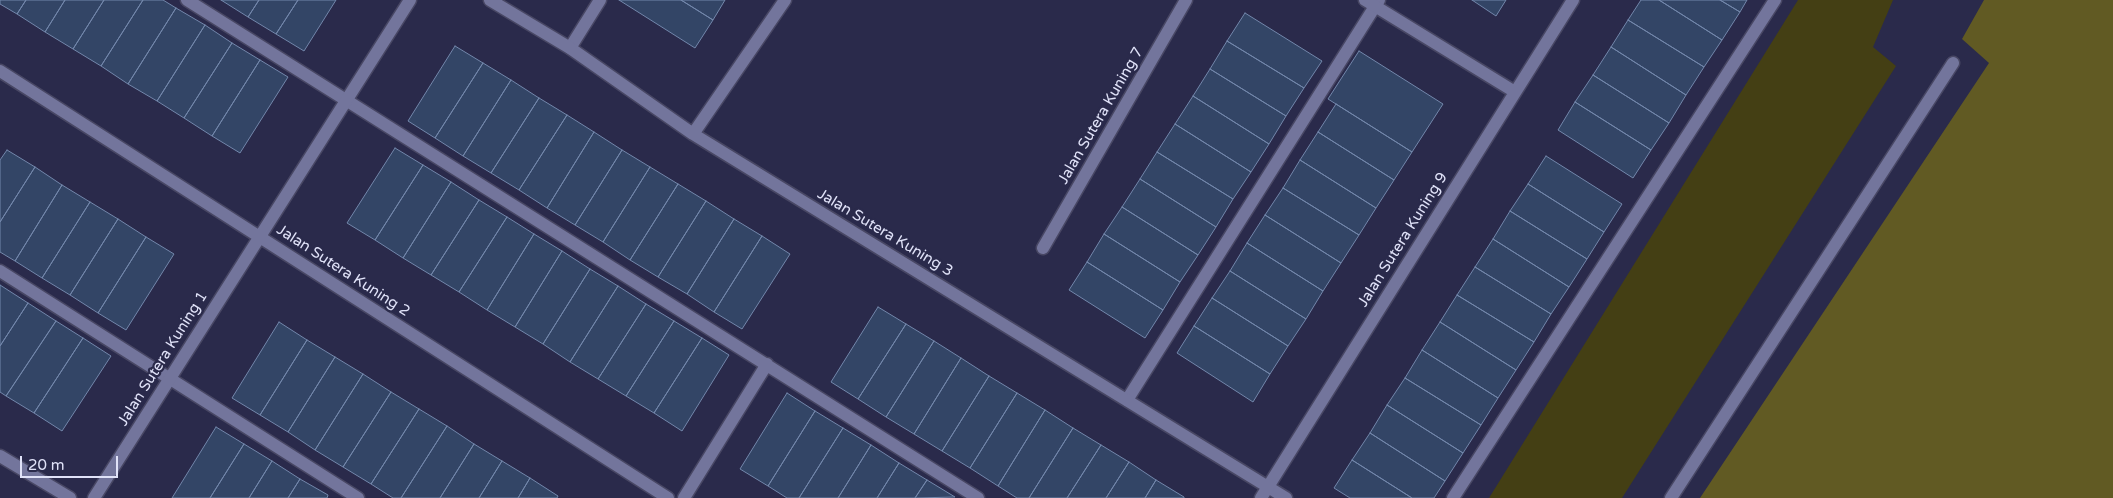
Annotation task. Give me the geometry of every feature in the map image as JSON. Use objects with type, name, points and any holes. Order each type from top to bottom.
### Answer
[{"type":"street","points":[[187,0],[978,498]]},
{"type":"street","name":"Jalan Sutera Kuning 1","points":[[94,498],[410,0]]},
{"type":"street","name":"Jalan Sutera Kuning 3","points":[[490,0],[570,48],[693,134],[1127,400],[1264,492],[1286,498]]},
{"type":"street","points":[[570,48],[600,0]]},
{"type":"street","points":[[693,134],[785,0]]},
{"type":"street","name":"Jalan Sutera Kuning 7","points":[[1043,248],[1186,0]]},
{"type":"street","name":"Jalan Sutera Kuning 9","points":[[1264,492],[1573,0]]},
{"type":"street","points":[[1453,498],[1775,0]]},
{"type":"street","points":[[1127,400],[1373,2],[1515,92]]},
{"type":"street","points":[[1671,498],[1953,63]]},
{"type":"street","name":"Jalan Sutera Kuning 2","points":[[0,71],[668,498]]},
{"type":"street","points":[[0,271],[358,498]]},
{"type":"street","points":[[684,498],[767,364]]},
{"type":"street","points":[[0,456],[70,498]]},
{"type":"shaded area","points":[[1798,0],[1893,0],[1873,47],[1896,66],[1622,498],[1489,498]]},
{"type":"shaded area","points":[[1984,0],[2113,0],[2113,498],[1700,498],[1989,63],[1962,39]]},
{"type":"building","points":[[0,0],[26,0],[17,14],[0,4]]},
{"type":"building","points":[[26,0],[65,0],[45,32],[17,14]]},
{"type":"building","points":[[65,0],[104,0],[73,49],[45,32]]},
{"type":"building","points":[[104,0],[143,0],[101,66],[73,49]]},
{"type":"building","points":[[143,0],[163,0],[176,8],[128,84],[101,66]]},
{"type":"building","points":[[221,0],[259,0],[248,17]]},
{"type":"building","points":[[259,0],[298,0],[276,34],[248,17]]},
{"type":"building","points":[[298,0],[336,0],[304,51],[276,34]]},
{"type":"building","points":[[619,0],[681,0],[713,20],[695,48]]},
{"type":"building","points":[[681,0],[725,0],[713,20]]},
{"type":"building","points":[[1472,0],[1506,0],[1496,16]]},
{"type":"building","points":[[1641,0],[1659,0],[1722,40],[1704,67],[1628,20]]},
{"type":"building","points":[[1659,0],[1720,0],[1740,12],[1722,40]]},
{"type":"building","points":[[1720,0],[1747,0],[1740,12]]},
{"type":"building","points":[[176,8],[205,25],[157,101],[128,84]]},
{"type":"building","points":[[1245,13],[1322,61],[1304,88],[1227,41]]},
{"type":"building","points":[[1628,20],[1704,67],[1686,95],[1611,47]]},
{"type":"building","points":[[205,25],[232,43],[184,118],[157,101]]},
{"type":"building","points":[[1227,41],[1304,88],[1286,116],[1210,69]]},
{"type":"building","points":[[232,43],[260,60],[212,136],[184,118]]},
{"type":"building","points":[[455,46],[483,63],[435,138],[408,121]]},
{"type":"building","points":[[1611,47],[1686,95],[1669,123],[1593,75]]},
{"type":"building","points":[[1359,51],[1443,104],[1412,152],[1328,99]]},
{"type":"building","points":[[260,60],[288,77],[240,153],[212,136]]},
{"type":"building","points":[[483,63],[511,80],[463,156],[435,138]]},
{"type":"building","points":[[1210,69],[1286,116],[1269,144],[1193,96]]},
{"type":"building","points":[[1593,75],[1669,123],[1651,150],[1575,102]]},
{"type":"building","points":[[511,80],[539,98],[491,173],[463,156]]},
{"type":"building","points":[[1193,96],[1269,144],[1251,172],[1175,124]]},
{"type":"building","points":[[539,98],[567,115],[519,190],[491,173]]},
{"type":"building","points":[[1575,102],[1651,150],[1633,178],[1558,130]]},
{"type":"building","points":[[1336,104],[1412,152],[1394,180],[1318,132]]},
{"type":"building","points":[[567,115],[594,132],[547,208],[519,190]]},
{"type":"building","points":[[1175,124],[1251,172],[1233,199],[1157,152]]},
{"type":"building","points":[[594,132],[622,150],[575,225],[547,208]]},
{"type":"building","points":[[1318,132],[1394,180],[1376,208],[1300,160]]},
{"type":"building","points":[[395,148],[423,165],[375,240],[347,223]]},
{"type":"building","points":[[7,150],[35,167],[0,222],[0,160]]},
{"type":"building","points":[[622,150],[650,167],[603,242],[575,225]]},
{"type":"building","points":[[1157,152],[1233,199],[1216,227],[1140,179]]},
{"type":"building","points":[[1546,156],[1622,204],[1604,232],[1528,184]]},
{"type":"building","points":[[1300,160],[1376,208],[1359,235],[1283,188]]},
{"type":"building","points":[[423,165],[451,182],[403,258],[375,240]]},
{"type":"building","points":[[35,167],[62,185],[15,261],[0,252],[0,222]]},
{"type":"building","points":[[650,167],[678,184],[630,260],[603,242]]},
{"type":"building","points":[[1140,179],[1216,227],[1198,255],[1122,207]]},
{"type":"building","points":[[451,182],[479,200],[431,275],[403,258]]},
{"type":"building","points":[[678,184],[706,201],[658,277],[630,260]]},
{"type":"building","points":[[1528,184],[1604,232],[1587,259],[1510,211]]},
{"type":"building","points":[[62,185],[90,202],[42,278],[15,261]]},
{"type":"building","points":[[1283,188],[1359,235],[1341,263],[1265,215]]},
{"type":"building","points":[[479,200],[507,217],[459,292],[431,275]]},
{"type":"building","points":[[706,201],[734,219],[687,294],[658,277]]},
{"type":"building","points":[[90,202],[118,219],[70,295],[42,278]]},
{"type":"building","points":[[1122,207],[1198,255],[1180,282],[1104,234]]},
{"type":"building","points":[[1510,211],[1587,259],[1569,287],[1493,239]]},
{"type":"building","points":[[1265,215],[1341,263],[1323,291],[1247,243]]},
{"type":"building","points":[[507,217],[534,234],[487,310],[459,292]]},
{"type":"building","points":[[118,219],[146,237],[98,313],[70,295]]},
{"type":"building","points":[[734,219],[762,236],[714,312],[687,294]]},
{"type":"building","points":[[534,234],[562,251],[515,327],[487,310]]},
{"type":"building","points":[[1104,234],[1180,282],[1163,310],[1087,262]]},
{"type":"building","points":[[762,236],[790,254],[742,329],[714,312]]},
{"type":"building","points":[[146,237],[174,254],[126,330],[98,313]]},
{"type":"building","points":[[1493,239],[1569,287],[1551,314],[1475,267]]},
{"type":"building","points":[[1247,243],[1323,291],[1306,319],[1230,271]]},
{"type":"building","points":[[562,251],[590,269],[543,344],[515,327]]},
{"type":"building","points":[[1087,262],[1163,310],[1145,338],[1069,290]]},
{"type":"building","points":[[1475,267],[1551,314],[1534,342],[1457,295]]},
{"type":"building","points":[[590,269],[618,286],[570,362],[543,344]]},
{"type":"building","points":[[1230,271],[1306,319],[1288,346],[1212,298]]},
{"type":"building","points":[[0,285],[28,303],[0,346]]},
{"type":"building","points":[[618,286],[646,304],[598,379],[570,362]]},
{"type":"building","points":[[1457,295],[1534,342],[1516,370],[1440,322]]},
{"type":"building","points":[[1212,298],[1288,346],[1270,374],[1194,326]]},
{"type":"building","points":[[28,303],[56,321],[6,396],[0,392],[0,346]]},
{"type":"building","points":[[646,304],[674,321],[626,396],[598,379]]},
{"type":"building","points":[[878,307],[906,324],[858,399],[831,382]]},
{"type":"building","points":[[56,321],[83,338],[34,413],[6,396]]},
{"type":"building","points":[[674,321],[702,338],[654,413],[626,396]]},
{"type":"building","points":[[279,322],[307,340],[260,415],[232,398]]},
{"type":"building","points":[[1440,322],[1516,370],[1498,398],[1422,350]]},
{"type":"building","points":[[906,324],[934,341],[886,417],[858,399]]},
{"type":"building","points":[[1194,326],[1270,374],[1253,402],[1177,353]]},
{"type":"building","points":[[83,338],[111,356],[62,431],[34,413]]},
{"type":"building","points":[[702,338],[729,355],[682,431],[654,413]]},
{"type":"building","points":[[307,340],[335,357],[288,432],[260,415]]},
{"type":"building","points":[[934,341],[961,358],[914,434],[886,417]]},
{"type":"building","points":[[1422,350],[1498,398],[1481,425],[1405,378]]},
{"type":"building","points":[[335,357],[363,374],[315,450],[288,432]]},
{"type":"building","points":[[961,358],[989,376],[942,451],[914,434]]},
{"type":"building","points":[[363,374],[391,392],[343,467],[315,450]]},
{"type":"building","points":[[989,376],[1017,393],[970,468],[942,451]]},
{"type":"building","points":[[1405,378],[1481,425],[1463,453],[1387,405]]},
{"type":"building","points":[[391,392],[419,409],[371,484],[343,467]]},
{"type":"building","points":[[787,393],[815,411],[768,486],[740,469]]},
{"type":"building","points":[[1017,393],[1045,410],[998,486],[970,468]]},
{"type":"building","points":[[1387,405],[1463,453],[1445,481],[1370,433]]},
{"type":"building","points":[[419,409],[447,426],[401,498],[393,498],[371,484]]},
{"type":"building","points":[[1045,410],[1073,428],[1029,498],[1017,498],[998,486]]},
{"type":"building","points":[[815,411],[843,428],[799,498],[787,498],[768,486]]},
{"type":"building","points":[[447,426],[474,444],[440,498],[401,498]]},
{"type":"building","points":[[216,427],[244,444],[210,498],[172,498]]},
{"type":"building","points":[[843,428],[871,445],[838,498],[799,498]]},
{"type":"building","points":[[1073,428],[1101,445],[1067,498],[1029,498]]},
{"type":"building","points":[[1370,433],[1445,481],[1434,498],[1412,498],[1352,460]]},
{"type":"building","points":[[244,444],[272,461],[249,498],[210,498]]},
{"type":"building","points":[[474,444],[502,461],[479,498],[440,498]]},
{"type":"building","points":[[871,445],[899,463],[877,498],[838,498]]},
{"type":"building","points":[[1101,445],[1129,462],[1106,498],[1067,498]]},
{"type":"building","points":[[1352,460],[1412,498],[1350,498],[1334,488]]},
{"type":"building","points":[[272,461],[300,479],[288,498],[249,498]]},
{"type":"building","points":[[502,461],[530,478],[518,498],[479,498]]},
{"type":"building","points":[[1129,462],[1156,480],[1145,498],[1106,498]]},
{"type":"building","points":[[899,463],[927,480],[915,498],[877,498]]},
{"type":"building","points":[[530,478],[558,496],[557,498],[518,498]]},
{"type":"building","points":[[300,479],[328,495],[327,498],[288,498]]},
{"type":"building","points":[[927,480],[955,497],[915,498]]},
{"type":"building","points":[[1156,480],[1184,497],[1184,498],[1145,498]]}]
